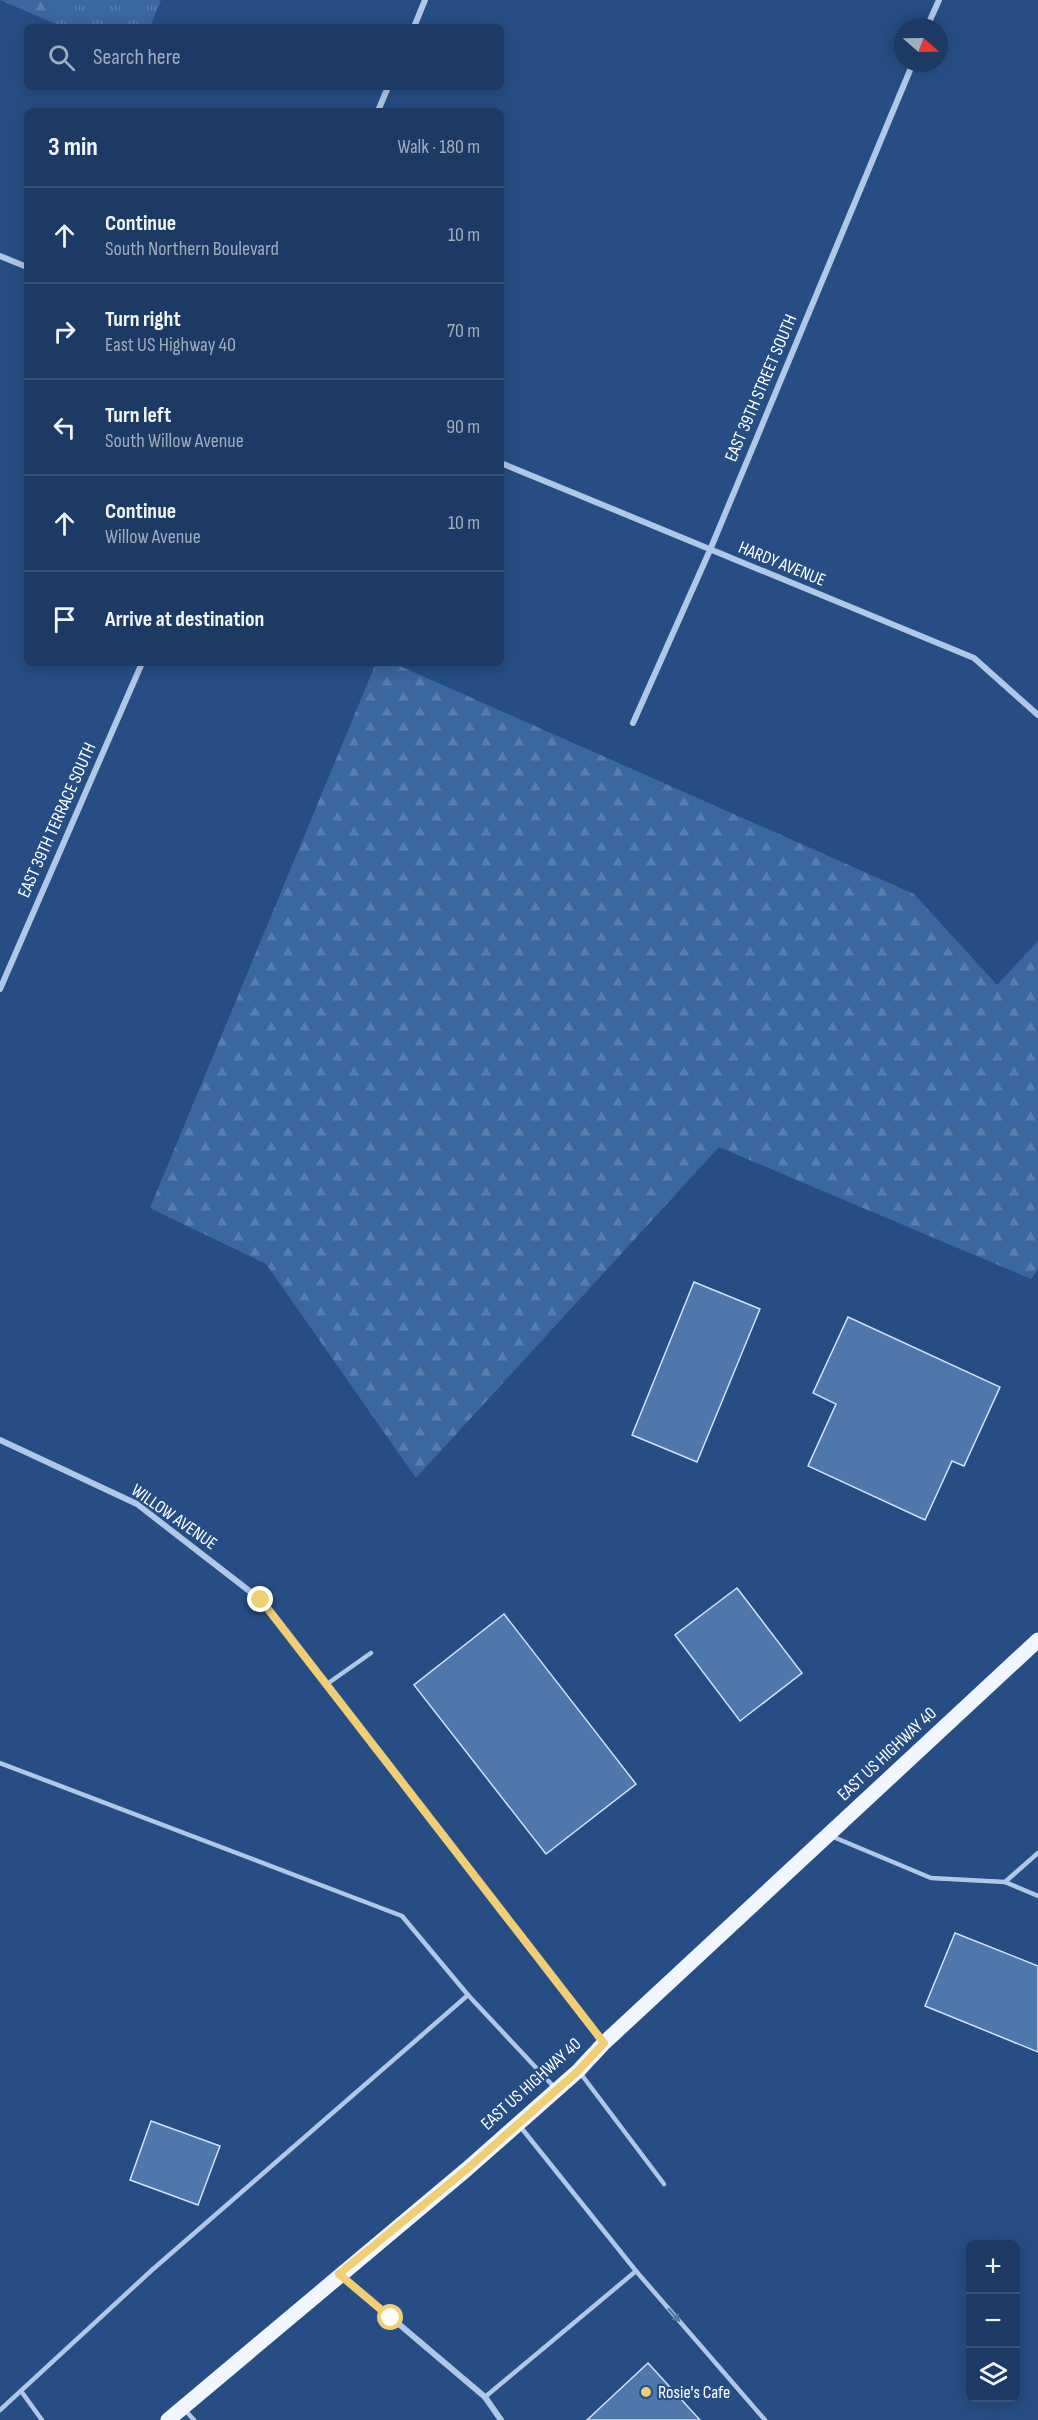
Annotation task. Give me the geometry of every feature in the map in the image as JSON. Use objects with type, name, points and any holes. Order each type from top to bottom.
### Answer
[{"type":"main road","name":"EAST US HIGHWAY 40","points":[[168,2420],[339,2274],[467,2169],[555,2088],[578,2071],[604,2043],[1038,1640]]},
{"type":"street","points":[[415,24],[425,0]]},
{"type":"street","points":[[931,18],[939,0]]},
{"type":"street","name":"EAST 39TH STREET SOUTH","points":[[633,723],[710,550],[909,72]]},
{"type":"street","points":[[379,108],[387,90]]},
{"type":"street","points":[[0,256],[24,266]]},
{"type":"street","name":"HARDY AVENUE","points":[[504,464],[974,658],[1038,715]]},
{"type":"street","name":"EAST 39TH TERRACE SOUTH","points":[[0,989],[141,666]]},
{"type":"street","name":"WILLOW AVENUE","points":[[0,1440],[137,1504],[261,1600],[604,2043]]},
{"type":"street","points":[[339,2274],[485,2397],[501,2420]]},
{"type":"lane","points":[[327,1684],[371,1653]]},
{"type":"lane","points":[[0,1763],[402,1916],[468,1995],[555,2088]]},
{"type":"lane","points":[[828,1834],[931,1878],[1005,1882],[1038,1896]]},
{"type":"lane","points":[[1005,1882],[1038,1853]]},
{"type":"lane","points":[[0,2410],[152,2270],[468,1995]]},
{"type":"lane","points":[[578,2071],[664,2184]]},
{"type":"lane","points":[[517,2123],[636,2271],[765,2420]]},
{"type":"lane","points":[[485,2397],[636,2271]]},
{"type":"lane","points":[[21,2391],[42,2420]]},
{"type":"lane","points":[[183,2408],[194,2420]]},
{"type":"green space","points":[[0,0],[57,0],[51,22]]},
{"type":"green space","points":[[57,0],[161,0],[151,24],[56,24],[51,22]]},
{"type":"green space","points":[[375,666],[400,666],[914,894],[997,985],[1038,941],[1038,1269],[1031,1279],[719,1147],[416,1478],[266,1264],[150,1208]]},
{"type":"building","points":[[694,1282],[760,1309],[697,1462],[632,1435]]},
{"type":"building","points":[[848,1317],[1000,1387],[964,1466],[952,1461],[925,1520],[808,1466],[836,1404],[813,1393]]},
{"type":"building","points":[[737,1588],[802,1673],[740,1721],[675,1635]]},
{"type":"building","points":[[504,1614],[636,1784],[546,1854],[414,1685]]},
{"type":"building","points":[[955,1933],[1038,1966],[1038,2052],[925,2006]]},
{"type":"building","points":[[151,2121],[220,2146],[198,2205],[130,2180]]},
{"type":"building","name":"Rosie's Cafe","points":[[648,2363],[700,2420],[587,2420]]},
{"type":"place","name":"Rosie's Cafe","points":[[646,2392]]},
{"type":"route","points":[[261,1600],[604,2043],[578,2071],[555,2088],[467,2169],[339,2274],[391,2318]]}]
